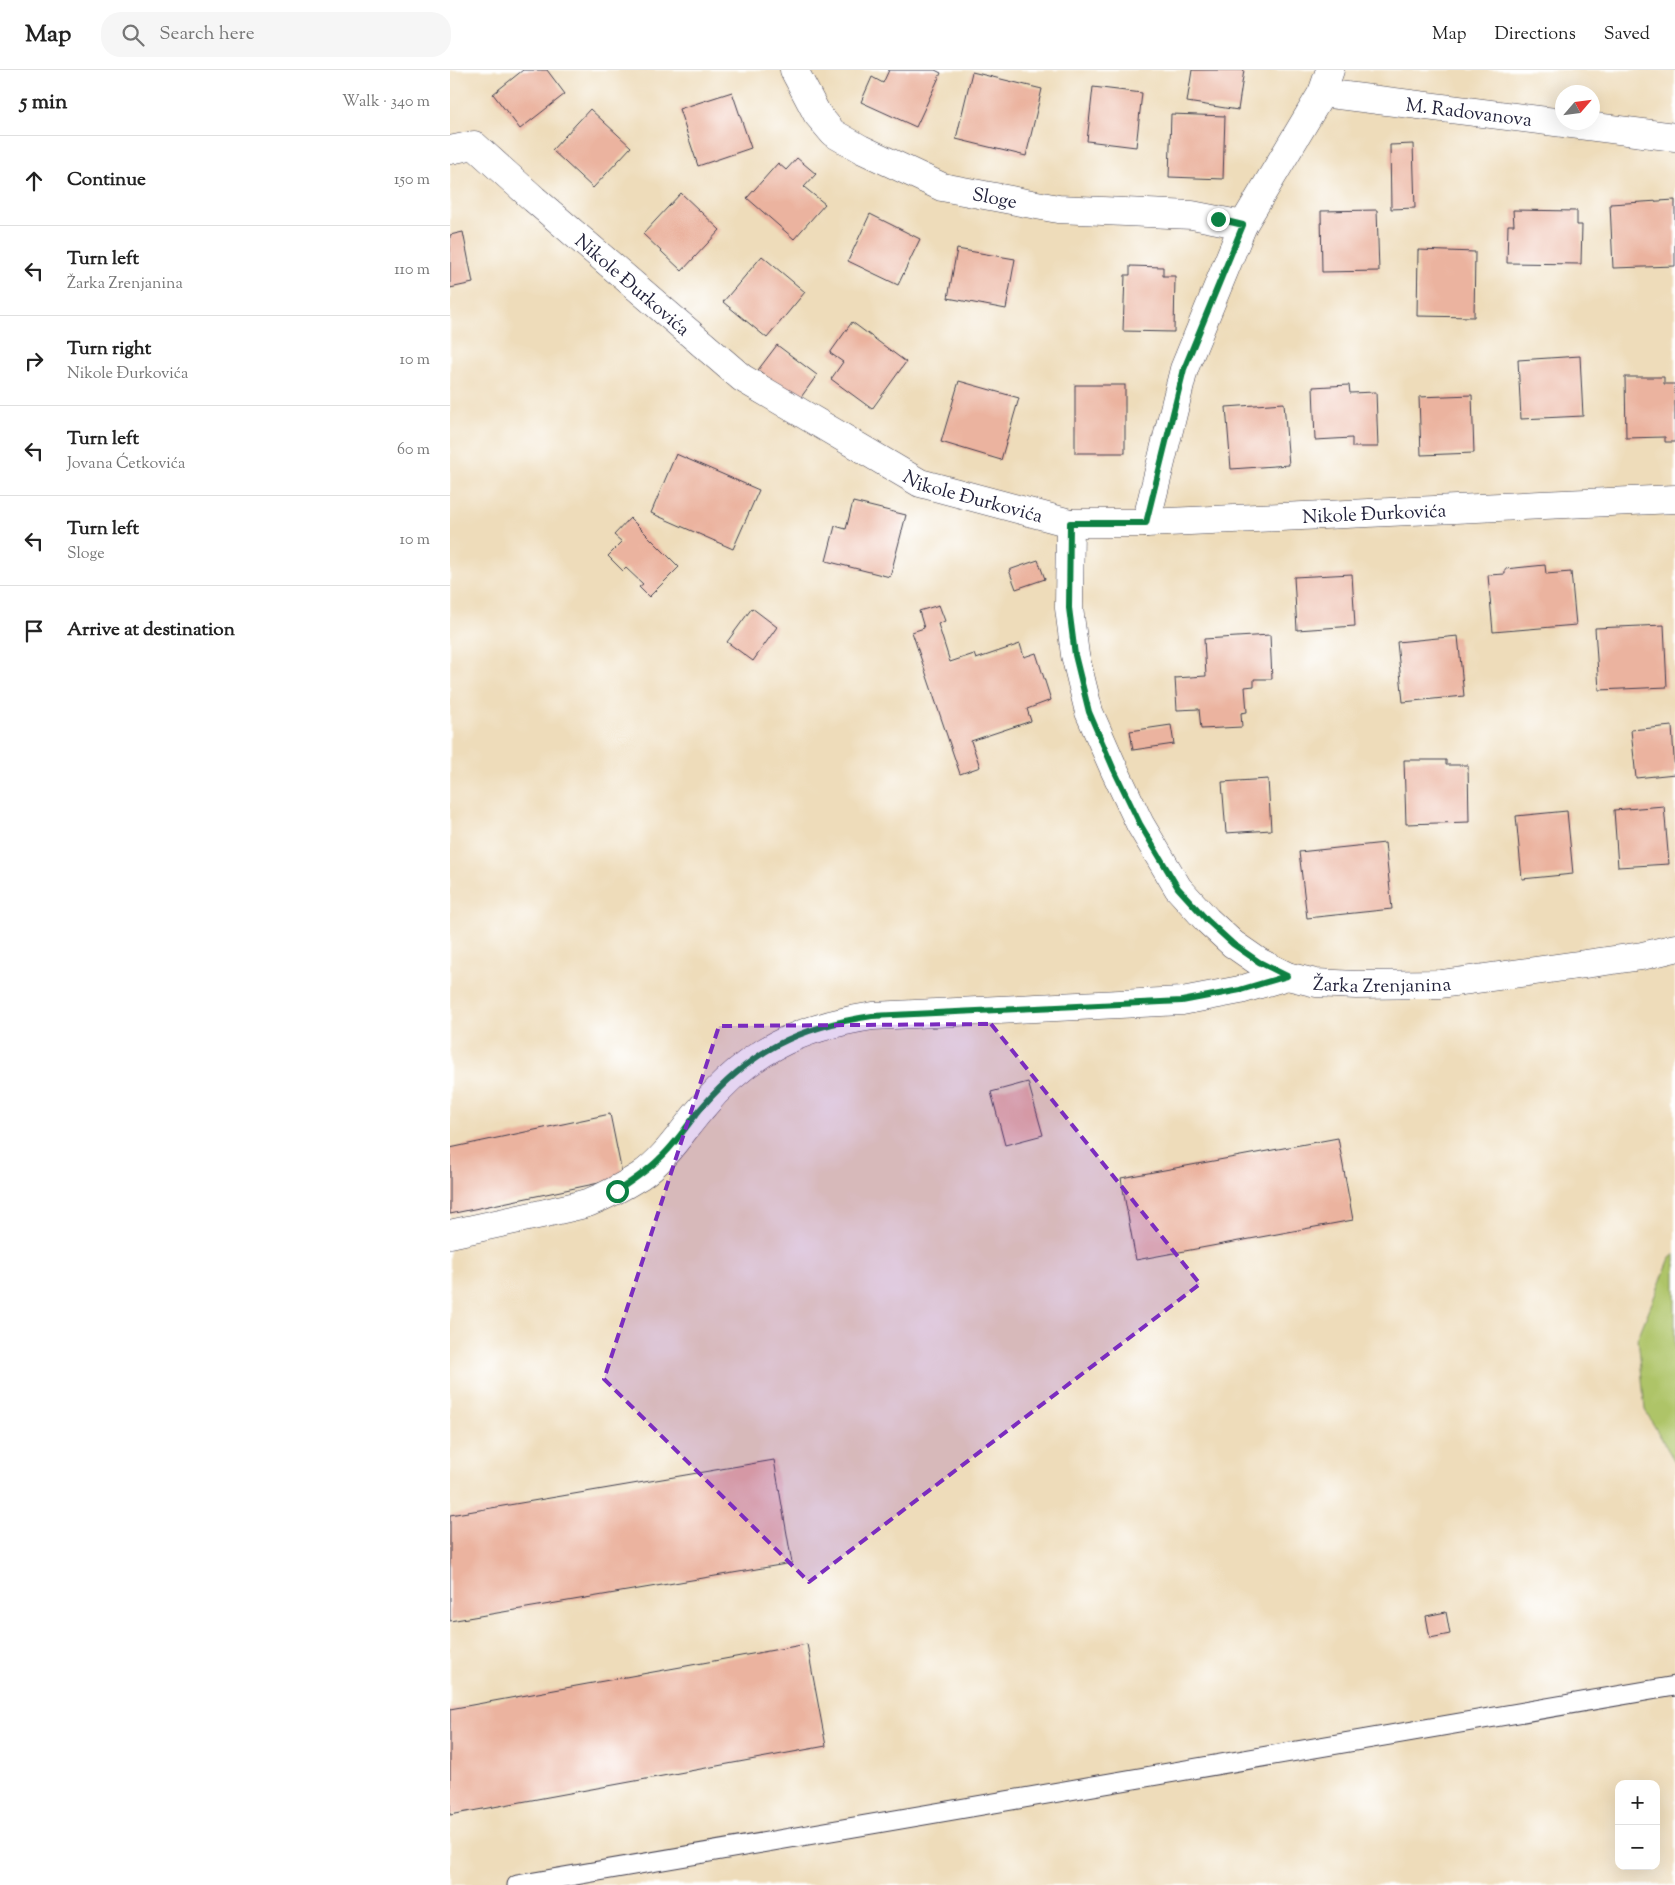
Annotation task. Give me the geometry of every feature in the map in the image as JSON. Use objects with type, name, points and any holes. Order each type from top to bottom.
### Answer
[{"type":"street","name":"Sloge","points":[[794,70],[817,114],[833,133],[861,149],[942,187],[1058,209],[1192,215],[1243,225]]},
{"type":"street","points":[[1146,523],[1184,369],[1243,225],[1326,82]]},
{"type":"street","name":"M. Radovanova","points":[[1326,82],[1675,137]]},
{"type":"street","name":"Nikole Đurkovića","points":[[462,147],[534,199],[742,378],[920,483],[1070,523],[1146,523],[1675,498]]},
{"type":"street","name":"Žarka Zrenjanina","points":[[1070,523],[1069,608],[1075,655],[1089,712],[1140,824],[1178,888],[1207,920],[1233,944],[1259,962],[1287,976],[1316,983],[1356,985],[1441,984],[1642,956],[1675,948]]},
{"type":"street","points":[[450,1234],[588,1203],[617,1191],[661,1158],[703,1106],[730,1078],[752,1060],[784,1040],[812,1029],[840,1021],[872,1016],[1182,1001],[1240,990],[1287,976]]},
{"type":"lane","points":[[517,1885],[1675,1686]]},
{"type":"highlighted area","points":[[991,1024],[1200,1284],[809,1582],[604,1379],[719,1026]]},
{"type":"green space","points":[[1675,1254],[1675,1462],[1645,1410],[1638,1337],[1670,1258]]},
{"type":"building","points":[[523,70],[547,70],[565,94],[520,129],[493,94]]},
{"type":"building","points":[[889,70],[935,70],[941,73],[916,127],[861,102],[872,77],[883,83]]},
{"type":"building","points":[[1192,70],[1244,70],[1238,110],[1187,102]]},
{"type":"building","points":[[972,72],[1042,89],[1026,156],[956,139]]},
{"type":"building","points":[[1093,87],[1142,93],[1136,147],[1087,141]]},
{"type":"building","points":[[732,92],[751,148],[698,166],[679,109]]},
{"type":"building","points":[[590,109],[631,147],[593,188],[552,150]]},
{"type":"building","points":[[1171,114],[1225,116],[1223,179],[1169,177]]},
{"type":"building","points":[[1413,144],[1415,208],[1391,209],[1390,145]]},
{"type":"building","points":[[797,158],[816,174],[804,187],[825,204],[794,239],[747,198],[778,163],[786,170]]},
{"type":"building","points":[[681,193],[720,230],[682,271],[643,234]]},
{"type":"building","points":[[1675,200],[1675,266],[1613,268],[1610,204]]},
{"type":"building","points":[[1377,210],[1379,271],[1322,272],[1321,211]]},
{"type":"building","points":[[1513,210],[1577,211],[1577,225],[1582,225],[1581,264],[1507,263],[1508,225],[1514,225]]},
{"type":"building","points":[[870,214],[920,239],[898,285],[848,261]]},
{"type":"building","points":[[463,232],[473,283],[450,288],[450,235]]},
{"type":"building","points":[[957,249],[1015,259],[1006,309],[948,298]]},
{"type":"building","points":[[1418,250],[1475,252],[1474,317],[1417,316]]},
{"type":"building","points":[[762,256],[805,292],[767,338],[723,302]]},
{"type":"building","points":[[1130,266],[1163,267],[1163,276],[1175,276],[1174,332],[1123,331],[1125,275],[1130,275]]},
{"type":"building","points":[[852,322],[906,362],[872,409],[831,379],[843,362],[830,353]]},
{"type":"building","points":[[777,345],[817,375],[799,400],[758,370]]},
{"type":"building","points":[[1580,356],[1583,416],[1521,419],[1518,360]]},
{"type":"building","points":[[1625,377],[1664,377],[1664,384],[1675,384],[1675,442],[1665,442],[1665,437],[1626,438]]},
{"type":"building","points":[[959,381],[1019,398],[1001,460],[941,442]]},
{"type":"building","points":[[1075,385],[1125,385],[1125,453],[1075,453]]},
{"type":"building","points":[[1349,385],[1350,393],[1376,392],[1378,447],[1352,447],[1352,438],[1315,440],[1313,387]]},
{"type":"building","points":[[1472,395],[1474,453],[1421,455],[1419,397]]},
{"type":"building","points":[[1284,403],[1289,465],[1231,469],[1226,407]]},
{"type":"building","points":[[676,454],[759,490],[733,549],[651,513]]},
{"type":"building","points":[[853,502],[906,515],[890,577],[826,561],[835,526],[846,529]]},
{"type":"building","points":[[630,518],[679,567],[649,597],[639,587],[643,584],[626,568],[623,571],[608,556],[622,542],[614,535]]},
{"type":"building","points":[[1038,560],[1045,579],[1016,589],[1009,570]]},
{"type":"building","points":[[1545,565],[1546,574],[1571,572],[1576,625],[1493,632],[1488,575],[1505,574],[1505,569]]},
{"type":"building","points":[[1352,574],[1355,626],[1297,630],[1294,577]]},
{"type":"building","points":[[939,605],[945,621],[938,624],[950,662],[974,654],[976,659],[1020,644],[1024,657],[1036,653],[1051,700],[1027,709],[1031,721],[971,741],[980,767],[960,774],[912,632],[924,628],[919,611]]},
{"type":"building","points":[[752,608],[777,627],[753,661],[727,642]]},
{"type":"building","points":[[1664,625],[1667,687],[1599,690],[1595,628]]},
{"type":"building","points":[[1270,635],[1272,679],[1254,679],[1254,686],[1245,687],[1247,712],[1241,713],[1242,727],[1201,729],[1199,709],[1177,710],[1175,678],[1206,676],[1204,639]]},
{"type":"building","points":[[1458,636],[1464,696],[1403,702],[1397,642]]},
{"type":"building","points":[[1171,725],[1174,744],[1133,750],[1130,731]]},
{"type":"building","points":[[1672,726],[1675,774],[1636,778],[1631,730]]},
{"type":"building","points":[[1404,760],[1446,760],[1446,765],[1468,765],[1469,822],[1406,824]]},
{"type":"building","points":[[1268,779],[1271,830],[1226,833],[1222,782]]},
{"type":"building","points":[[1664,806],[1669,864],[1618,867],[1614,810]]},
{"type":"building","points":[[1567,811],[1573,874],[1522,879],[1516,816]]},
{"type":"building","points":[[1385,843],[1392,909],[1307,918],[1299,852]]},
{"type":"building","points":[[1028,1082],[1043,1135],[1005,1145],[991,1092]]},
{"type":"building","points":[[610,1114],[623,1178],[450,1214],[450,1148]]},
{"type":"building","points":[[1338,1138],[1353,1220],[1136,1260],[1121,1178]]},
{"type":"building","points":[[774,1460],[792,1563],[450,1621],[450,1515]]},
{"type":"building","points":[[1446,1612],[1450,1634],[1430,1638],[1426,1616]]},
{"type":"building","points":[[807,1644],[826,1746],[450,1815],[450,1709]]},
{"type":"route","points":[[617,1191],[661,1158],[703,1106],[730,1078],[752,1060],[784,1040],[812,1029],[840,1021],[872,1016],[1182,1001],[1240,990],[1287,976],[1259,962],[1233,944],[1207,920],[1178,888],[1162,864],[1114,770],[1089,712],[1075,655],[1069,608],[1070,523],[1146,523],[1184,369],[1243,225],[1218,219]]}]
